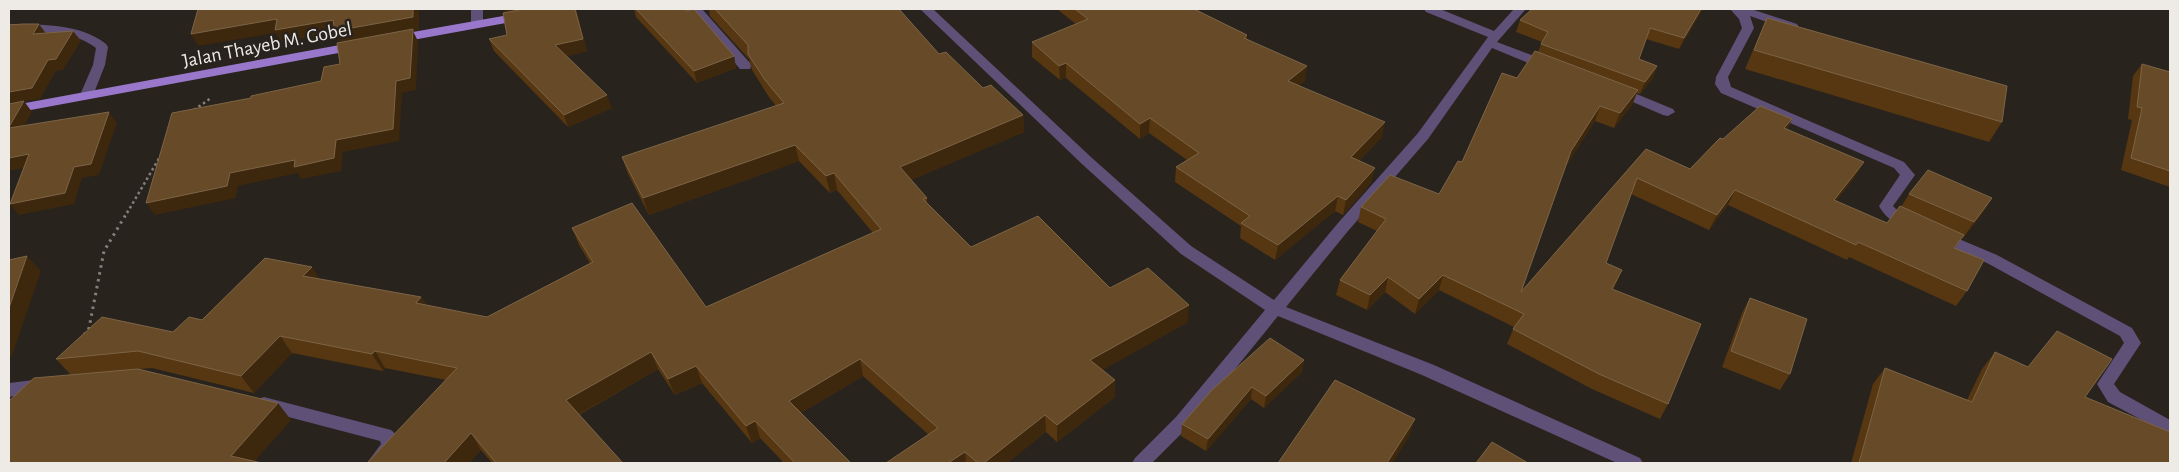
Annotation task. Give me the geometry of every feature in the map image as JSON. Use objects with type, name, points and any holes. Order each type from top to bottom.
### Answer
[{"type":"main road","points":[[385,41],[562,9]]},
{"type":"main road","name":"Jalan Thayeb M. Gobel","points":[[9,110],[366,44]]},
{"type":"street","points":[[477,9],[477,24]]},
{"type":"street","points":[[696,9],[745,66]]},
{"type":"street","points":[[926,9],[1080,154],[1186,250],[1223,276],[1276,309],[1428,370],[1634,463]]},
{"type":"street","points":[[1430,9],[1565,72]]},
{"type":"street","points":[[1142,463],[1182,422],[1343,227],[1423,136],[1492,39],[1520,9]]},
{"type":"street","points":[[1738,9],[1804,30]]},
{"type":"street","points":[[1738,9],[1748,28],[1722,77],[1722,84],[1726,90],[1899,165],[1908,175],[1886,206],[1887,211],[1992,259],[2036,285],[2126,332],[2133,343],[2105,384],[2114,397],[2170,428]]},
{"type":"street","points":[[9,28],[51,30],[96,40],[102,47],[99,65],[87,96]]},
{"type":"street","points":[[1601,84],[1668,112]]},
{"type":"street","points":[[9,390],[57,385]]},
{"type":"street","points":[[245,400],[385,435],[390,439],[390,446],[376,463]]},
{"type":"path","points":[[191,113],[213,96]]},
{"type":"path","points":[[79,342],[89,328],[104,251],[164,148]]},
{"type":"building","points":[[198,9],[413,9],[413,17],[335,31],[333,20],[275,30],[277,19],[191,34]]},
{"type":"building","points":[[524,9],[575,9],[583,39],[555,45],[607,95],[564,115],[489,39],[507,35],[503,13]]},
{"type":"building","points":[[636,9],[685,9],[686,11],[694,9],[734,56],[694,71]]},
{"type":"building","points":[[715,9],[899,9],[939,54],[946,52],[983,88],[991,85],[1023,115],[900,167],[927,198],[923,199],[971,247],[1038,216],[1110,288],[1148,268],[1189,305],[1090,360],[1115,380],[1057,425],[1045,415],[984,463],[978,463],[965,452],[948,463],[886,463],[938,428],[860,359],[789,401],[851,463],[795,463],[755,421],[746,426],[696,366],[668,379],[651,352],[566,400],[622,462],[620,463],[496,463],[471,433],[444,463],[367,463],[457,368],[375,351],[372,354],[280,336],[241,376],[138,351],[56,359],[102,317],[173,332],[189,317],[202,320],[265,258],[312,267],[303,276],[421,297],[416,303],[487,317],[593,262],[572,228],[632,203],[706,307],[881,229],[834,173],[826,176],[795,145],[643,198],[622,157],[784,103],[765,80],[748,54],[748,45]]},
{"type":"building","points":[[1075,9],[1194,9],[1247,35],[1244,38],[1307,66],[1288,81],[1385,122],[1351,157],[1375,168],[1346,200],[1338,196],[1278,245],[1241,223],[1250,216],[1176,167],[1199,153],[1150,118],[1140,124],[1066,63],[1059,66],[1032,42],[1088,19]]},
{"type":"building","points":[[1532,9],[1701,9],[1684,38],[1650,28],[1639,59],[1657,66],[1645,82],[1541,44],[1548,32],[1520,20]]},
{"type":"building","points":[[1767,18],[2007,86],[2002,122],[1754,50]]},
{"type":"building","points":[[39,24],[33,34],[73,31],[56,59],[48,60],[32,88],[9,92],[9,25]]},
{"type":"building","points":[[413,29],[410,78],[396,81],[393,129],[336,140],[334,158],[294,167],[295,160],[230,173],[227,186],[146,203],[172,113],[251,98],[251,96],[321,81],[324,67],[340,64],[337,43]]},
{"type":"building","points":[[1535,51],[1638,90],[1620,113],[1600,106],[1571,151],[1521,292],[1646,149],[1690,169],[1720,138],[1723,139],[1760,106],[1792,119],[1784,128],[1864,162],[1834,200],[1887,223],[1900,206],[1964,235],[1954,248],[1984,260],[1967,291],[1858,242],[1856,245],[1735,190],[1717,215],[1637,178],[1606,263],[1622,270],[1612,289],[1701,324],[1668,404],[1599,374],[1513,329],[1524,314],[1443,275],[1419,299],[1388,277],[1370,295],[1340,280],[1386,219],[1361,207],[1390,175],[1439,194],[1458,161],[1462,162],[1502,73],[1517,78]]},
{"type":"building","points":[[2142,64],[2170,72],[2170,171],[2131,158],[2142,108],[2137,107]]},
{"type":"building","points":[[24,101],[9,127],[9,104]]},
{"type":"building","points":[[109,112],[91,164],[74,167],[65,193],[10,204],[29,154],[9,158],[9,128]]},
{"type":"building","points":[[1928,170],[1992,198],[1974,222],[1909,194]]},
{"type":"building","points":[[27,256],[9,308],[9,260]]},
{"type":"building","points":[[1750,298],[1807,319],[1790,374],[1731,351]]},
{"type":"building","points":[[2057,331],[2112,359],[2085,397],[2170,432],[2170,463],[1859,463],[1885,368],[1972,402],[1995,352],[2028,367]]},
{"type":"building","points":[[1270,338],[1304,360],[1266,396],[1252,387],[1208,439],[1182,424],[1212,390]]},
{"type":"building","points":[[138,369],[278,403],[231,456],[262,463],[9,463],[9,401],[34,378]]},
{"type":"building","points":[[1335,380],[1415,419],[1387,463],[1278,463]]},
{"type":"building","points":[[1492,442],[1528,463],[1476,463]]}]
